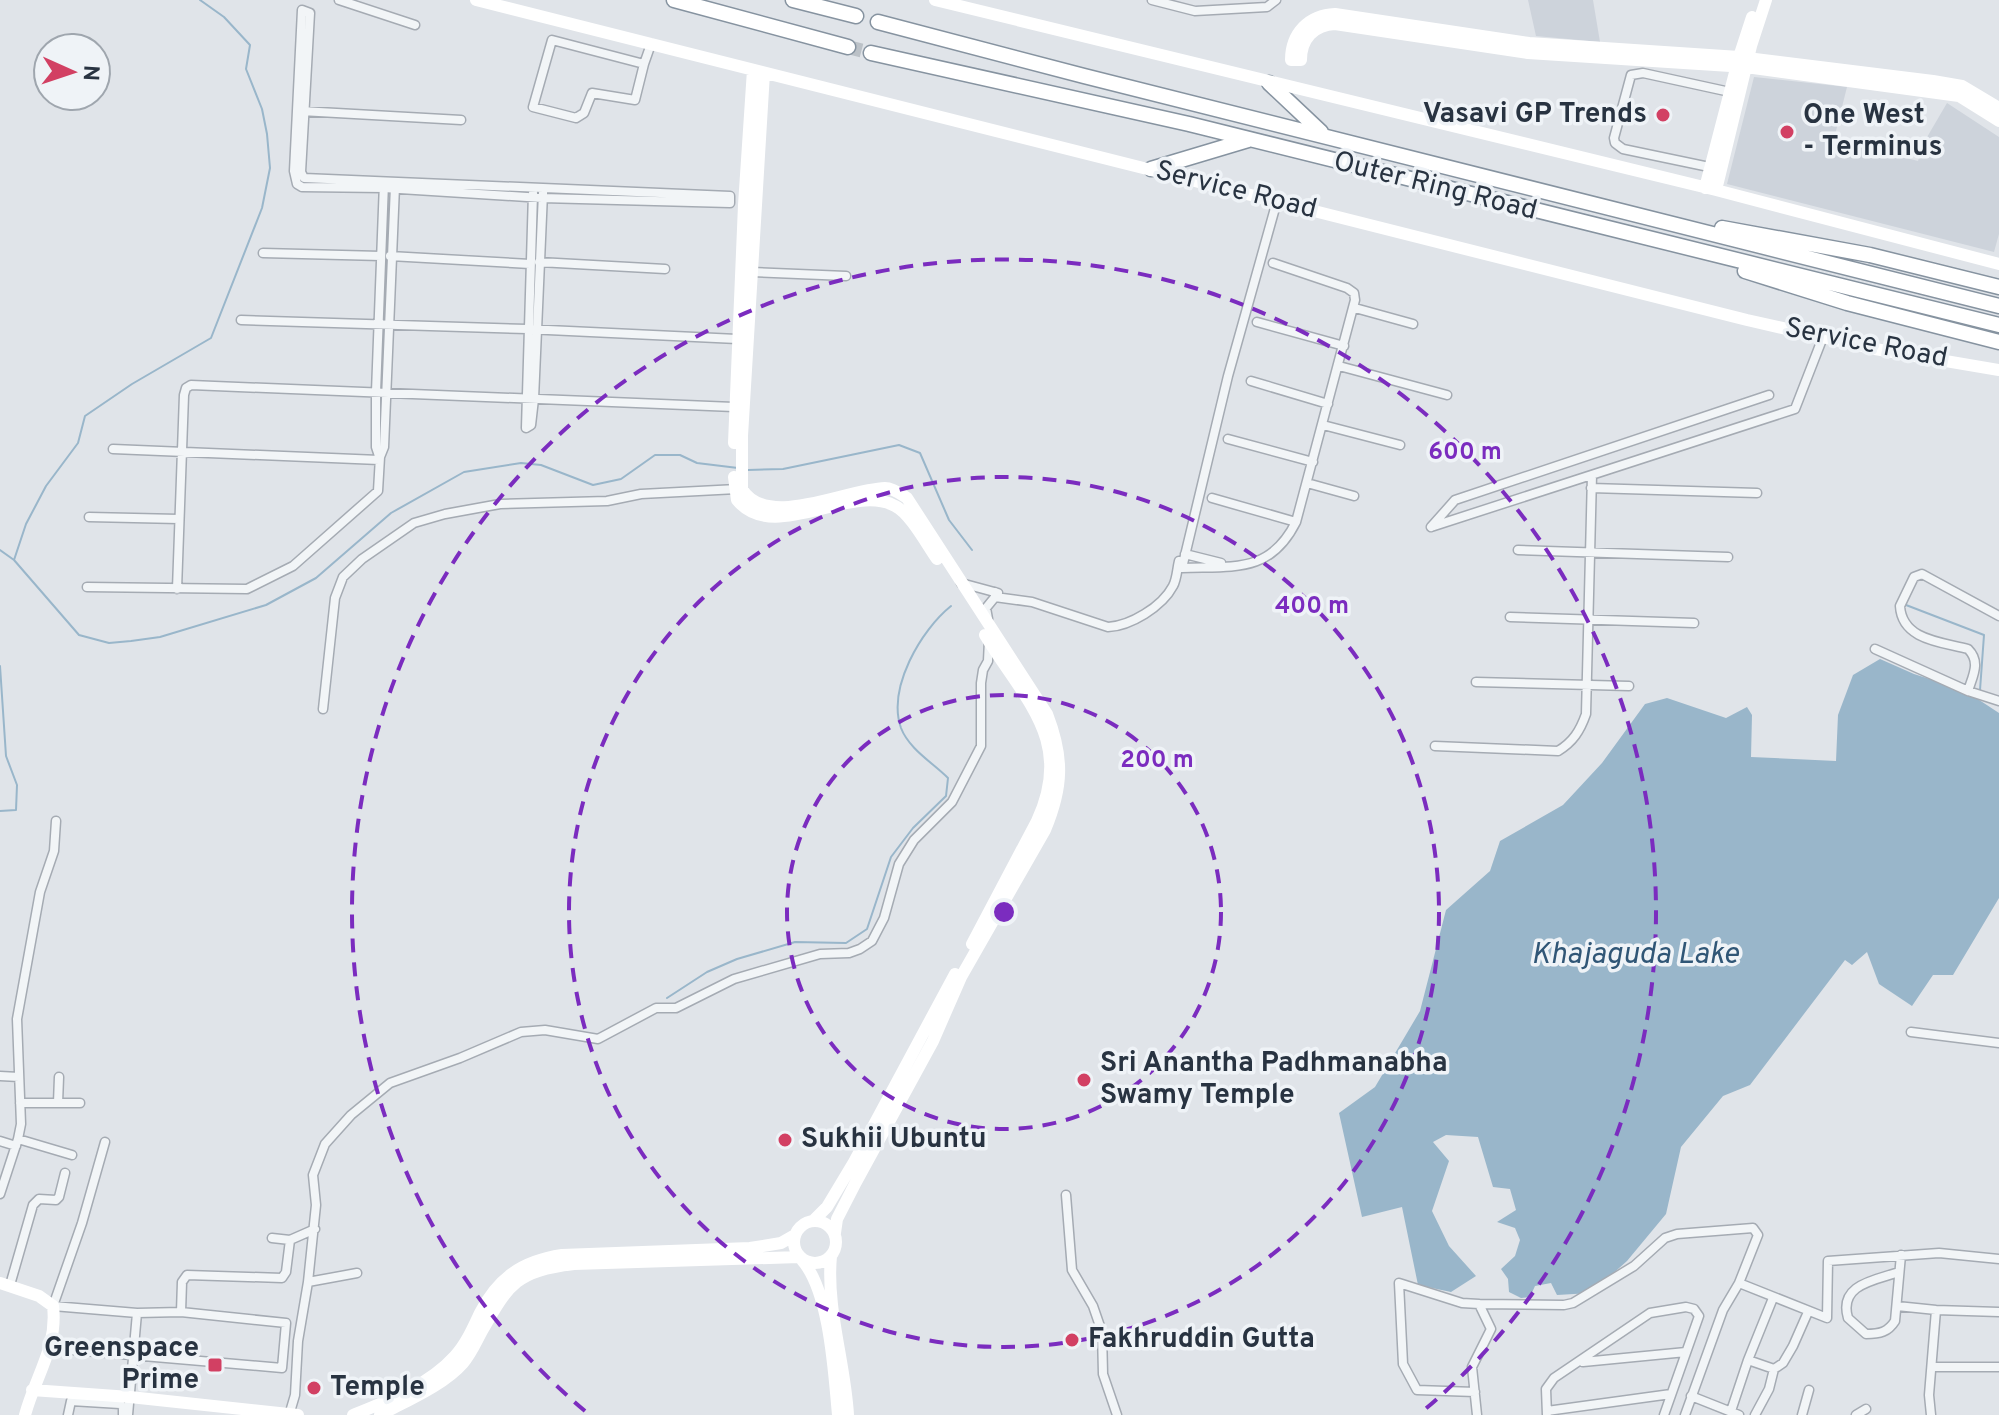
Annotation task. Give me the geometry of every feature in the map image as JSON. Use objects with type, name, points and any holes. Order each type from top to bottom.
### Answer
[{"type":"highway","points":[[674,0],[848,47]]},
{"type":"highway","points":[[793,0],[856,16]]},
{"type":"highway","name":"Outer Ring Road","points":[[878,22],[1999,306]]},
{"type":"highway","name":"Outer Ring Road","points":[[871,53],[1248,139],[1999,325]]},
{"type":"highway","points":[[1069,97],[1074,74]]},
{"type":"highway","points":[[1269,83],[1325,136]]},
{"type":"highway","points":[[1151,169],[1248,139]]},
{"type":"highway","points":[[1631,213],[1870,255],[1999,287]]},
{"type":"highway","points":[[1626,234],[1847,303],[1999,342]]},
{"type":"main road","name":"Service Road","points":[[476,0],[1823,337],[1999,370]]},
{"type":"main road","points":[[935,0],[1710,189],[1999,264]]},
{"type":"main road","points":[[1710,189],[1758,0]]},
{"type":"main road","points":[[1716,168],[1730,92],[1766,0]]},
{"type":"main road","points":[[1341,19],[1528,53],[1743,62],[1974,92],[1999,108]]},
{"type":"main road","points":[[738,468],[752,272],[758,71]]},
{"type":"main road","points":[[758,71],[737,339],[734,407],[738,489],[754,502],[774,508],[890,488],[908,499],[989,641],[1040,719],[1051,754],[1051,782],[1046,802],[854,1162],[827,1207],[814,1220],[800,1226],[795,1235],[793,1243],[816,1280],[831,1354],[838,1415]]},
{"type":"main road","points":[[1949,89],[1999,121]]},
{"type":"main road","points":[[848,1415],[846,1383],[830,1297],[831,1256],[836,1247],[837,1219],[888,1118],[933,1041],[961,977],[1045,830],[1055,807],[1061,762],[1058,741],[1042,704],[956,580]]},
{"type":"main road","points":[[814,1220],[826,1224],[835,1233]]},
{"type":"main road","points":[[353,1415],[414,1387],[455,1356],[496,1286],[519,1267],[542,1258],[562,1255],[750,1248],[781,1243],[795,1235]]},
{"type":"main road","points":[[380,1415],[451,1375],[465,1361],[498,1301],[511,1285],[526,1275],[574,1264],[801,1258],[818,1264],[831,1256]]},
{"type":"main road","points":[[5,1284],[39,1296],[53,1306],[55,1326],[50,1348],[25,1415]]},
{"type":"main road","points":[[32,1390],[292,1414]]},
{"type":"street","points":[[339,0],[415,25]]},
{"type":"street","points":[[1152,0],[1195,11],[1267,7],[1276,0]]},
{"type":"street","points":[[300,111],[302,10],[310,13],[294,171],[297,184],[384,185],[730,203],[730,196],[538,193]]},
{"type":"street","points":[[644,64],[552,40],[533,107],[576,118],[584,113],[592,93],[635,100],[651,44]]},
{"type":"street","points":[[1716,168],[1619,147],[1614,138],[1631,75],[1643,73],[1730,92]]},
{"type":"street","points":[[300,111],[461,120]]},
{"type":"street","points":[[87,587],[247,589],[293,566],[378,491],[384,447],[380,393],[386,256],[384,185]]},
{"type":"street","points":[[386,256],[395,186]]},
{"type":"street","points":[[530,398],[538,193]]},
{"type":"street","points":[[956,580],[1108,627],[1132,622],[1163,599],[1174,585],[1185,554],[1275,201]]},
{"type":"street","points":[[1180,567],[1223,378],[1275,201]]},
{"type":"street","points":[[263,253],[665,269]]},
{"type":"street","points":[[1180,567],[1258,563],[1284,543],[1296,522],[1355,308],[1354,293],[1273,263]]},
{"type":"street","points":[[752,272],[846,276]]},
{"type":"street","points":[[1355,308],[1413,324]]},
{"type":"street","points":[[241,320],[737,339]]},
{"type":"street","points":[[1257,322],[1344,346]]},
{"type":"street","points":[[1769,395],[1455,500],[1431,527],[1795,409],[1823,337]]},
{"type":"street","points":[[1339,366],[1447,395]]},
{"type":"street","points":[[1251,381],[1328,404]]},
{"type":"street","points":[[177,589],[184,395],[191,385],[734,407]]},
{"type":"street","points":[[1755,400],[1761,420]]},
{"type":"street","points":[[1323,425],[1400,445]]},
{"type":"street","points":[[1228,439],[1313,462]]},
{"type":"street","points":[[113,449],[380,459]]},
{"type":"street","points":[[1435,746],[1558,751],[1569,744],[1580,730],[1586,714],[1592,475]]},
{"type":"street","points":[[1307,483],[1354,496]]},
{"type":"street","points":[[1591,488],[1757,493]]},
{"type":"street","points":[[323,709],[335,598],[343,577],[362,559],[414,523],[500,504],[607,501],[641,494],[738,489]]},
{"type":"street","points":[[1212,498],[1296,522]]},
{"type":"street","points":[[89,517],[179,519]]},
{"type":"street","points":[[1518,550],[1728,557]]},
{"type":"street","points":[[1185,554],[1233,566]]},
{"type":"street","points":[[1968,691],[1976,665],[1973,654],[1968,649],[1914,633],[1904,625],[1900,606],[1914,577],[1922,574],[1999,616]]},
{"type":"street","points":[[292,1414],[298,1341],[315,1229],[313,1175],[325,1144],[351,1115],[390,1083],[521,1032],[545,1030],[598,1039],[656,1008],[676,1008],[734,979],[820,954],[849,953],[872,941],[887,909],[899,864],[914,840],[952,802],[981,746],[981,683],[988,661],[989,641],[986,608],[995,594]]},
{"type":"street","points":[[1510,617],[1694,623]]},
{"type":"street","points":[[1875,649],[1968,691],[1999,701]]},
{"type":"street","points":[[1476,682],[1629,686]]},
{"type":"street","points":[[0,1194],[17,1142],[20,1103],[17,1019],[40,892],[54,851],[56,821]]},
{"type":"street","points":[[1911,1032],[1999,1043]]},
{"type":"street","points":[[0,1076],[19,1077]]},
{"type":"street","points":[[58,1103],[59,1077]]},
{"type":"street","points":[[20,1103],[80,1103]]},
{"type":"street","points":[[0,1141],[72,1155]]},
{"type":"street","points":[[50,1348],[282,1368],[286,1323],[181,1312],[137,1313],[53,1306],[82,1223],[105,1142]]},
{"type":"street","points":[[5,1284],[35,1200],[56,1200],[65,1173]]},
{"type":"street","points":[[1066,1195],[1072,1270],[1093,1306],[1102,1332],[1103,1374],[1117,1415]]},
{"type":"street","points":[[1475,1392],[1417,1390],[1403,1364],[1399,1283],[1462,1303],[1564,1305],[1573,1303],[1634,1266],[1665,1238],[1677,1234],[1753,1228],[1758,1235],[1739,1283],[1723,1310],[1685,1415]]},
{"type":"street","points":[[272,1238],[290,1240],[315,1229]]},
{"type":"street","points":[[181,1312],[182,1282],[187,1275],[282,1278],[286,1272],[290,1240]]},
{"type":"street","points":[[1739,1283],[1827,1318],[1828,1261],[1955,1254],[1999,1259]]},
{"type":"street","points":[[1899,1272],[1866,1281],[1847,1300],[1848,1318],[1866,1334],[1890,1329],[1895,1321],[1901,1255]]},
{"type":"street","points":[[308,1282],[357,1273]]},
{"type":"street","points":[[1691,1396],[1735,1413],[1748,1360],[1773,1298]]},
{"type":"street","points":[[1477,1415],[1472,1367],[1491,1329],[1479,1304]]},
{"type":"street","points":[[1897,1306],[1999,1312]]},
{"type":"street","points":[[1664,1415],[1699,1316],[1694,1309],[1686,1307],[1650,1313],[1554,1378],[1546,1389],[1547,1413],[1671,1394]]},
{"type":"street","points":[[1931,1415],[1929,1395],[1936,1310]]},
{"type":"street","points":[[1755,1415],[1769,1389],[1774,1369],[1781,1365],[1793,1346],[1808,1312]]},
{"type":"street","points":[[125,1415],[130,1397],[137,1313]]},
{"type":"street","points":[[1581,1362],[1686,1352]]},
{"type":"street","points":[[1748,1360],[1774,1369]]},
{"type":"street","points":[[1932,1367],[1999,1367]]},
{"type":"street","points":[[1802,1415],[1809,1390]]},
{"type":"street","points":[[68,1415],[71,1401],[120,1404],[125,1415]]},
{"type":"street","points":[[1856,1415],[1866,1409]]},
{"type":"shaded area","points":[[1528,0],[1593,0],[1600,42],[1536,36]]},
{"type":"shaded area","points":[[1754,77],[1847,87],[1834,139],[1918,161],[1923,144],[1947,103],[1999,137],[1999,234],[1994,252],[1727,184]]},
{"type":"water","name":"Khajaguda Lake","points":[[1880,659],[1964,690],[1999,713],[1999,898],[1953,975],[1933,975],[1912,1006],[1879,984],[1867,952],[1852,965],[1845,960],[1750,1085],[1723,1096],[1681,1147],[1666,1214],[1627,1261],[1591,1293],[1557,1295],[1551,1283],[1535,1286],[1530,1297],[1521,1298],[1509,1292],[1508,1279],[1501,1269],[1515,1256],[1520,1240],[1515,1228],[1497,1222],[1516,1210],[1510,1189],[1493,1187],[1478,1137],[1446,1135],[1433,1142],[1449,1161],[1432,1211],[1449,1246],[1476,1276],[1451,1292],[1418,1285],[1402,1207],[1362,1217],[1339,1113],[1375,1087],[1420,1011],[1446,910],[1490,871],[1500,841],[1563,805],[1602,763],[1645,704],[1667,698],[1726,718],[1747,707],[1752,715],[1751,757],[1836,761],[1838,715],[1853,675]]},
{"type":"waterway","points":[[14,560],[26,524],[46,486],[78,443],[85,416],[132,384],[211,338],[262,208],[270,168],[262,109],[246,69],[250,45],[224,17],[200,0]]},
{"type":"waterway","points":[[748,470],[783,469],[899,445],[920,453],[949,520],[972,550]]},
{"type":"waterway","points":[[0,550],[14,560],[79,635],[109,643],[131,641],[160,637],[266,605],[316,578],[391,513],[464,472],[521,463],[541,465],[593,485],[621,479],[655,455],[680,455],[697,463],[738,468]]},
{"type":"waterway","points":[[1906,605],[1984,635],[1980,690]]},
{"type":"waterway","points":[[667,998],[707,972],[737,959],[795,942],[846,943],[867,929],[891,857],[913,828],[946,796],[948,778],[910,743],[901,728],[898,712],[899,695],[910,661],[929,630],[951,606]]},
{"type":"waterway","points":[[0,666],[6,756],[17,785],[16,810],[0,811]]},
{"type":"tunnel","points":[[848,47],[871,53]]},
{"type":"place","name":"Vasavi GP Trends","points":[[1663,115]]},
{"type":"place","name":"One West - Terminus","points":[[1787,132]]},
{"type":"place","name":"Sri Anantha Padhmanabha Swamy Temple","points":[[1084,1080]]},
{"type":"place","name":"Sukhii Ubuntu","points":[[785,1140]]},
{"type":"place","name":"Fakhruddin Gutta","points":[[1072,1340]]},
{"type":"place","name":"Greenspace Prime","points":[[215,1365]]},
{"type":"place","name":"Temple","points":[[314,1388]]}]
